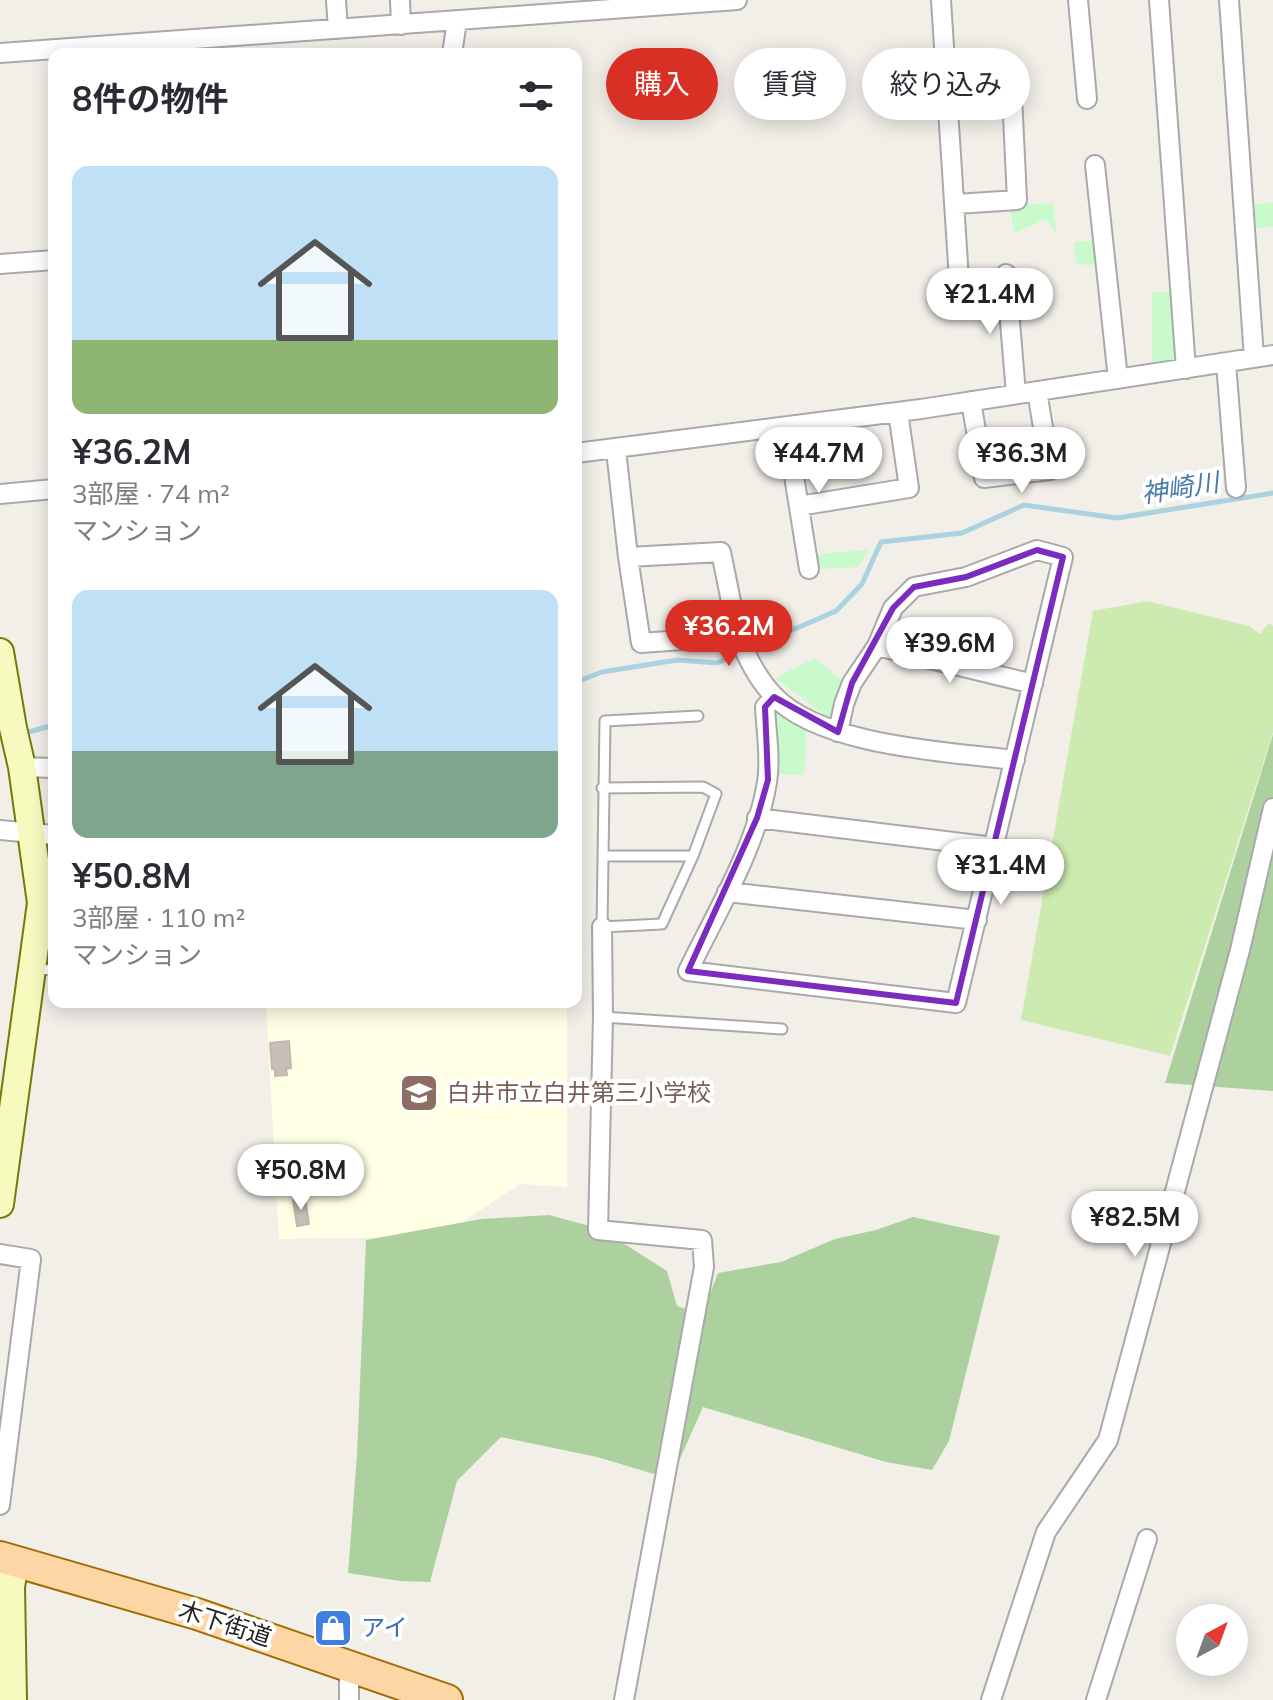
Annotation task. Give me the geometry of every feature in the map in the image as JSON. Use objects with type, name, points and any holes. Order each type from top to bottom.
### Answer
[{"type":"main road","name":"木下街道","points":[[8,1559],[197,1614],[447,1700]]},
{"type":"street","points":[[336,0],[338,29]]},
{"type":"street","points":[[400,0],[401,25]]},
{"type":"street","points":[[454,48],[464,0]]},
{"type":"street","points":[[165,48],[198,47],[263,35],[737,0]]},
{"type":"street","points":[[941,0],[944,48]]},
{"type":"street","points":[[1078,0],[1087,99]]},
{"type":"street","points":[[1159,0],[1186,369]]},
{"type":"street","points":[[582,453],[898,412],[1264,357],[1229,0]]},
{"type":"street","points":[[263,35],[264,48]]},
{"type":"street","points":[[0,53],[48,52]]},
{"type":"street","points":[[950,120],[959,280]]},
{"type":"street","points":[[956,204],[1017,200],[1013,120]]},
{"type":"street","points":[[1095,165],[1118,379]]},
{"type":"street","points":[[0,264],[48,260]]},
{"type":"street","points":[[1006,274],[1016,394]]},
{"type":"street","points":[[1226,363],[1236,488]]},
{"type":"street","points":[[971,401],[984,478],[1050,470],[1037,391]]},
{"type":"street","points":[[799,506],[909,488],[898,412]]},
{"type":"street","points":[[786,427],[809,569]]},
{"type":"street","points":[[616,450],[641,643],[738,636]]},
{"type":"street","points":[[0,494],[48,490]]},
{"type":"street","points":[[774,697],[765,707],[768,780],[757,818],[727,892],[688,971],[956,1003],[1063,557],[1037,550],[966,577],[914,587],[893,608],[877,646],[852,683],[838,732]]},
{"type":"street","points":[[628,557],[721,552],[738,636],[752,667],[774,697],[807,720],[838,732],[917,748],[1015,760]]},
{"type":"street","points":[[877,646],[1033,684]]},
{"type":"street","points":[[0,652],[22,767],[44,835],[48,903],[44,969],[0,1204]]},
{"type":"street","points":[[22,767],[48,768]]},
{"type":"street","points":[[991,1700],[1046,1532],[1108,1440],[1236,965],[1273,808]]},
{"type":"street","points":[[757,818],[994,847]]},
{"type":"street","points":[[0,830],[44,835]]},
{"type":"street","points":[[727,892],[977,920]]},
{"type":"street","points":[[602,927],[598,1230],[702,1240],[704,1267],[624,1700]]},
{"type":"street","points":[[0,1254],[31,1259],[0,1505]]},
{"type":"street","points":[[1096,1700],[1147,1539]]},
{"type":"street","points":[[8,1559],[13,1700]]},
{"type":"street","points":[[349,1666],[349,1700]]},
{"type":"lane","points":[[602,788],[703,787],[716,794],[693,856],[662,924],[602,927],[602,788],[605,721],[698,716]]},
{"type":"lane","points":[[604,856],[693,856]]},
{"type":"lane","points":[[603,1017],[782,1029]]},
{"type":"highlighted area","points":[[1037,550],[1063,557],[956,1003],[688,971],[757,818],[768,780],[765,707],[774,697],[838,732],[852,683],[893,608],[914,587],[966,577]]},
{"type":"shaded area","name":"白井市立白井第三小学校","points":[[266,1008],[567,1008],[567,1187],[520,1184],[464,1221],[464,1237],[279,1239]]},
{"type":"green space","points":[[1053,203],[1057,234],[1046,219],[1014,233],[1010,208]]},
{"type":"green space","points":[[1273,203],[1273,227],[1254,228],[1252,204]]},
{"type":"green space","points":[[1098,240],[1100,264],[1076,265],[1074,242]]},
{"type":"green space","points":[[1152,292],[1178,292],[1177,363],[1152,367]]},
{"type":"green space","points":[[869,550],[858,567],[820,569],[816,554]]},
{"type":"green space","points":[[1147,601],[1249,626],[1260,634],[1269,623],[1273,626],[1273,732],[1170,1056],[1021,1020],[1093,611]]},
{"type":"green space","points":[[815,658],[845,683],[835,716],[827,716],[775,678]]},
{"type":"green space","points":[[775,710],[783,710],[807,728],[804,775],[778,774],[772,716]]},
{"type":"green space","points":[[1273,734],[1273,1091],[1165,1083]]},
{"type":"green space","points":[[549,1215],[601,1229],[667,1271],[677,1306],[702,1314],[718,1273],[781,1262],[835,1239],[876,1230],[913,1217],[1000,1236],[949,1441],[932,1470],[886,1462],[703,1407],[671,1479],[597,1457],[501,1437],[457,1481],[430,1582],[348,1573],[357,1455],[366,1240],[481,1219]]},
{"type":"building","points":[[289,1041],[291,1068],[286,1069],[287,1075],[275,1076],[270,1043]]},
{"type":"building","points":[[305,1198],[309,1224],[297,1226],[293,1200]]},
{"type":"waterway","name":"神崎川","points":[[582,680],[602,672],[677,660],[717,663],[836,611],[862,584],[881,542],[962,533],[1024,505],[1117,518],[1273,493]]},
{"type":"waterway","name":"神崎川","points":[[21,734],[48,727]]},
{"type":"place","name":"白井市立白井第三小学校","points":[[419,1093]]},
{"type":"place","name":"アイ","points":[[333,1628]]}]
